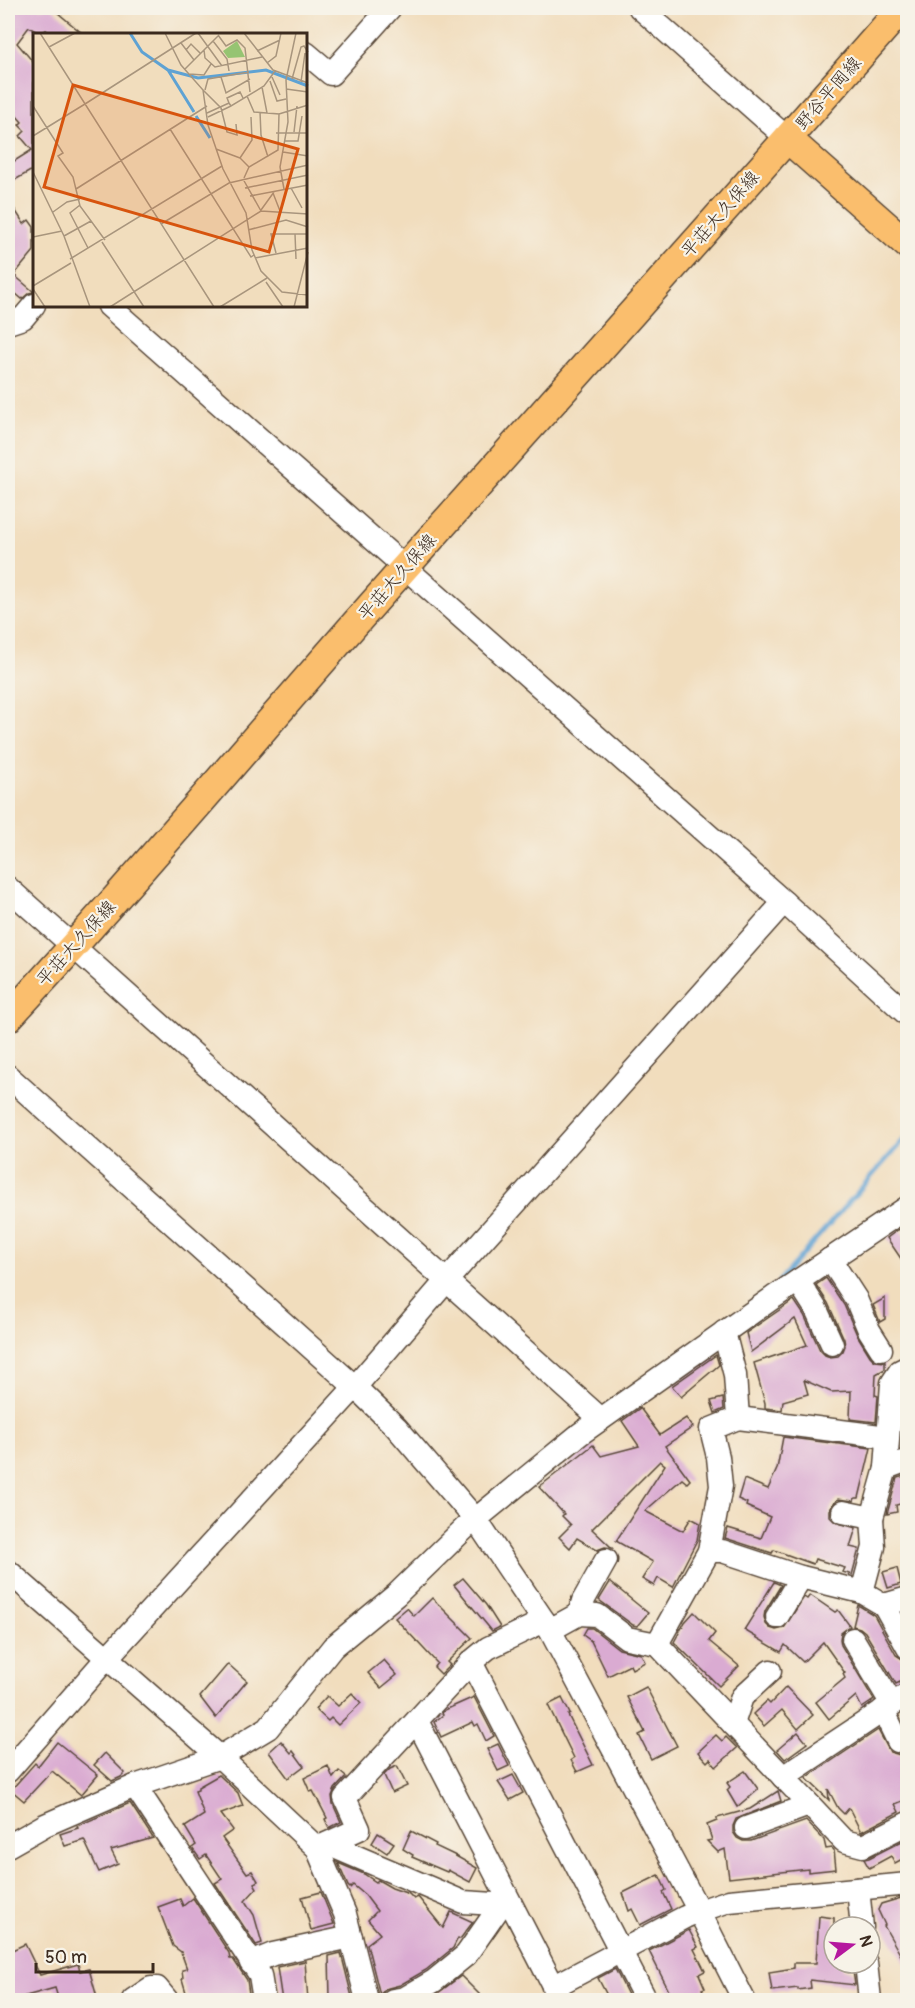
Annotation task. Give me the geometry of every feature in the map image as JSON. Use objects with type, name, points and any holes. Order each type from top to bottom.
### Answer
[{"type":"main road","name":"野谷平岡線","points":[[902,8],[788,139],[908,245]]},
{"type":"main road","name":"平荘大久保線","points":[[8,1018],[788,139]]},
{"type":"street","points":[[308,55],[331,74],[390,8]]},
{"type":"street","points":[[640,8],[788,139]]},
{"type":"street","points":[[8,323],[23,318],[33,306]]},
{"type":"street","points":[[111,308],[784,902],[908,1015]]},
{"type":"street","points":[[8,888],[601,1419]]},
{"type":"street","points":[[8,1771],[106,1659],[355,1387],[447,1280],[784,902]]},
{"type":"street","points":[[8,1076],[355,1387],[396,1427],[476,1520],[547,1625],[699,1911],[744,2001]]},
{"type":"street","points":[[8,1846],[45,1825],[135,1786],[220,1757],[268,1728],[333,1647],[396,1595],[476,1520],[601,1419],[798,1281],[904,1218]]},
{"type":"street","points":[[830,1260],[856,1299],[869,1330],[881,1349]]},
{"type":"street","points":[[798,1281],[816,1309],[832,1344]]},
{"type":"street","points":[[724,1332],[735,1375],[738,1418]]},
{"type":"street","points":[[862,1592],[874,1547],[872,1518],[886,1468],[892,1383],[900,1371],[908,1367]]},
{"type":"street","points":[[657,1644],[709,1551],[721,1486],[718,1457],[711,1429],[738,1418],[888,1437]]},
{"type":"street","points":[[886,1468],[908,1460]]},
{"type":"street","points":[[843,1512],[872,1518]]},
{"type":"street","points":[[709,1551],[722,1551],[801,1577],[862,1592],[884,1605],[908,1648]]},
{"type":"street","points":[[579,1614],[583,1601],[606,1560]]},
{"type":"street","points":[[8,1571],[322,1846],[463,1902],[506,1905]]},
{"type":"street","points":[[777,1617],[801,1577]]},
{"type":"street","points":[[884,1605],[908,1598]]},
{"type":"street","points":[[322,1846],[359,1829],[345,1798],[471,1662],[488,1648],[579,1614],[597,1615],[627,1638],[657,1644],[844,1841],[863,1846],[908,1823]]},
{"type":"street","points":[[853,1639],[894,1703],[898,1742]]},
{"type":"street","points":[[471,1662],[646,2001]]},
{"type":"street","points":[[733,1724],[742,1697],[770,1671]]},
{"type":"street","points":[[783,1777],[894,1703]]},
{"type":"street","points":[[417,1721],[506,1905],[557,1994],[621,1952],[699,1911],[729,1901],[908,1884]]},
{"type":"street","points":[[135,1786],[260,1975],[264,2001]]},
{"type":"street","points":[[746,1828],[809,1805]]},
{"type":"street","points":[[322,1846],[345,1914],[367,2001]]},
{"type":"street","points":[[858,1889],[861,1915]]},
{"type":"street","points":[[402,2000],[434,1981],[466,1954],[506,1905]]},
{"type":"street","points":[[252,1963],[273,1954],[351,1936]]},
{"type":"street","points":[[867,1975],[870,2001]]},
{"type":"street","points":[[133,2001],[151,1989],[157,1988],[167,2001]]},
{"type":"building","points":[[8,8],[52,8],[82,33],[50,33],[46,30],[38,33],[29,27],[17,43],[33,62],[33,170],[15,180],[8,165],[32,150],[20,136],[25,131],[19,125],[22,122],[8,106],[13,101],[8,93],[13,87],[8,81]]},
{"type":"building","points":[[8,199],[24,224],[29,220],[33,226],[33,252],[14,275],[33,292],[22,299],[8,287]]},
{"type":"building","points":[[899,1229],[908,1241],[908,1269],[887,1238]]},
{"type":"building","points":[[826,1278],[844,1305],[857,1335],[870,1356],[875,1361],[885,1362],[885,1369],[876,1374],[875,1395],[878,1396],[876,1422],[850,1419],[851,1391],[831,1392],[804,1380],[808,1394],[783,1401],[782,1410],[765,1408],[754,1363],[807,1345],[795,1319],[751,1352],[746,1333],[794,1300],[804,1315],[820,1350],[830,1357],[838,1356],[845,1346],[844,1339],[828,1303],[816,1285]]},
{"type":"building","points":[[885,1298],[885,1319],[880,1322],[873,1305]]},
{"type":"building","points":[[716,1355],[719,1365],[681,1397],[672,1386]]},
{"type":"building","points":[[723,1398],[724,1409],[715,1413],[711,1401]]},
{"type":"building","points":[[640,1408],[660,1435],[686,1418],[693,1427],[665,1446],[690,1480],[687,1483],[682,1479],[645,1511],[683,1531],[691,1518],[700,1523],[697,1540],[673,1587],[658,1578],[654,1586],[642,1579],[653,1562],[616,1541],[665,1465],[660,1461],[592,1529],[612,1548],[605,1547],[597,1550],[577,1538],[570,1548],[559,1537],[571,1525],[539,1487],[593,1445],[601,1456],[639,1446],[622,1421]]},
{"type":"building","points":[[783,1437],[871,1448],[859,1498],[855,1498],[854,1501],[838,1499],[830,1510],[830,1517],[835,1522],[856,1528],[850,1547],[859,1549],[852,1575],[843,1572],[845,1568],[815,1559],[813,1564],[774,1550],[772,1553],[725,1538],[728,1528],[761,1538],[770,1517],[746,1506],[747,1503],[738,1499],[744,1479],[768,1489],[777,1469]]},
{"type":"building","points":[[908,1475],[908,1502],[896,1505],[897,1512],[887,1514],[897,1478]]},
{"type":"building","points":[[897,1568],[901,1584],[888,1588],[883,1572]]},
{"type":"building","points":[[463,1578],[486,1605],[500,1627],[492,1631],[454,1585]]},
{"type":"building","points":[[610,1582],[648,1613],[637,1626],[599,1600]]},
{"type":"building","points":[[774,1582],[781,1585],[765,1611],[766,1624],[776,1630],[784,1628],[804,1597],[807,1599],[810,1595],[835,1612],[838,1610],[850,1626],[841,1633],[841,1645],[874,1700],[862,1708],[856,1696],[829,1719],[816,1702],[845,1678],[843,1674],[845,1673],[823,1642],[803,1662],[785,1645],[781,1652],[744,1630]]},
{"type":"building","points":[[432,1598],[472,1638],[447,1662],[450,1665],[441,1674],[434,1667],[437,1663],[395,1618],[407,1608],[414,1616]]},
{"type":"building","points":[[858,1605],[874,1615],[896,1655],[908,1666],[908,1678],[896,1684],[865,1632],[853,1626]]},
{"type":"building","points":[[694,1612],[715,1633],[709,1641],[739,1666],[719,1686],[674,1642],[685,1622]]},
{"type":"building","points":[[587,1628],[592,1628],[619,1649],[641,1654],[645,1662],[632,1669],[630,1665],[608,1676],[591,1641],[583,1635]]},
{"type":"building","points":[[384,1660],[397,1675],[381,1688],[368,1673]]},
{"type":"building","points":[[228,1664],[247,1681],[216,1718],[200,1697]]},
{"type":"building","points":[[646,1687],[677,1746],[651,1759],[639,1735],[645,1732],[627,1697]]},
{"type":"building","points":[[786,1687],[813,1715],[798,1729],[782,1710],[764,1726],[753,1714],[767,1701],[770,1704]]},
{"type":"building","points":[[352,1693],[361,1703],[338,1725],[331,1718],[328,1721],[315,1709],[327,1696],[338,1706]]},
{"type":"building","points":[[474,1697],[494,1736],[486,1741],[478,1724],[475,1726],[473,1722],[441,1737],[434,1722],[443,1715],[445,1710]]},
{"type":"building","points":[[562,1698],[593,1765],[577,1772],[571,1760],[574,1758],[548,1705]]},
{"type":"building","points":[[878,1730],[890,1752],[903,1754],[904,1757],[908,1755],[908,1799],[895,1804],[899,1812],[861,1832],[849,1808],[844,1814],[838,1808],[828,1789],[829,1800],[806,1778]]},
{"type":"building","points":[[798,1732],[807,1743],[785,1759],[777,1750]]},
{"type":"building","points":[[716,1735],[722,1741],[726,1737],[737,1748],[716,1767],[710,1759],[707,1762],[698,1752]]},
{"type":"building","points":[[281,1741],[291,1753],[293,1751],[304,1766],[288,1778],[269,1752]]},
{"type":"building","points":[[57,1742],[98,1775],[81,1795],[52,1771],[24,1801],[11,1790],[35,1763],[38,1766]]},
{"type":"building","points":[[498,1744],[509,1766],[498,1771],[487,1749]]},
{"type":"building","points":[[105,1753],[125,1773],[112,1781],[94,1765]]},
{"type":"building","points":[[328,1766],[333,1778],[339,1771],[346,1777],[332,1796],[341,1822],[329,1828],[325,1819],[327,1818],[304,1778]]},
{"type":"building","points":[[397,1766],[407,1786],[392,1793],[384,1775]]},
{"type":"building","points":[[745,1771],[758,1789],[737,1807],[727,1790],[730,1787],[727,1783]]},
{"type":"building","points":[[219,1775],[238,1793],[243,1806],[221,1814],[233,1830],[222,1838],[247,1873],[252,1871],[258,1881],[254,1883],[257,1888],[245,1901],[254,1915],[262,1943],[256,1945],[215,1883],[222,1879],[206,1855],[200,1859],[192,1848],[196,1845],[185,1827],[204,1815],[195,1791]]},
{"type":"building","points":[[513,1775],[523,1793],[510,1800],[498,1782]]},
{"type":"building","points":[[778,1791],[781,1801],[736,1819],[733,1832],[737,1838],[751,1841],[806,1821],[824,1840],[826,1849],[834,1850],[836,1869],[808,1872],[808,1869],[729,1878],[725,1849],[718,1852],[707,1841],[712,1840],[707,1825],[717,1821],[717,1818],[750,1809]]},
{"type":"building","points":[[130,1803],[153,1838],[111,1850],[118,1864],[99,1872],[84,1840],[65,1846],[60,1834],[78,1828],[77,1826]]},
{"type":"building","points":[[411,1831],[477,1868],[470,1882],[448,1870],[447,1872],[412,1857],[413,1855],[403,1849]]},
{"type":"building","points":[[378,1833],[394,1843],[387,1853],[372,1843]]},
{"type":"building","points":[[908,1838],[908,1856],[895,1863],[891,1856],[869,1868],[864,1859]]},
{"type":"building","points":[[338,1863],[376,1882],[378,1880],[409,1894],[414,1899],[418,1897],[443,1928],[451,1912],[473,1922],[460,1939],[458,1938],[453,1948],[426,1970],[400,1985],[385,1989],[380,1995],[367,1944],[380,1934],[368,1920],[377,1911],[365,1895],[353,1885],[350,1888],[348,1886]]},
{"type":"building","points":[[659,1875],[666,1890],[663,1892],[671,1909],[640,1925],[632,1909],[629,1911],[623,1893]]},
{"type":"building","points":[[321,1892],[334,1924],[311,1930],[302,1897]]},
{"type":"building","points":[[193,1898],[229,1953],[230,1959],[233,1959],[247,1980],[250,2001],[191,2001],[187,1996],[182,1970],[187,1969],[181,1952],[173,1946],[158,1907],[180,1899],[183,1906]]},
{"type":"building","points":[[901,1898],[908,1915],[908,1968],[884,1926],[882,1915],[878,1910],[881,1904]]},
{"type":"building","points":[[819,1916],[822,1916],[822,1975],[854,1975],[855,1985],[810,1980],[811,1988],[772,1991],[769,1972],[794,1968],[794,1963],[816,1963]]},
{"type":"building","points":[[689,1930],[698,1947],[694,1949],[705,1971],[699,1974],[705,1988],[702,1989],[704,1994],[690,2001],[674,2001],[649,1951]]},
{"type":"building","points":[[25,1944],[40,1975],[78,1964],[80,1971],[89,1969],[98,2001],[59,2001],[55,1988],[8,2001],[8,1952]]},
{"type":"building","points":[[341,1953],[353,2001],[346,2001],[344,1997],[330,1998],[329,1956]]},
{"type":"building","points":[[305,1961],[308,2001],[282,2001],[277,1967]]},
{"type":"building","points":[[615,1969],[631,2001],[610,2001],[598,1978]]},
{"type":"building","points":[[461,1976],[486,2001],[432,2001],[430,1999]]},
{"type":"waterway","points":[[779,1281],[908,1135]]}]
